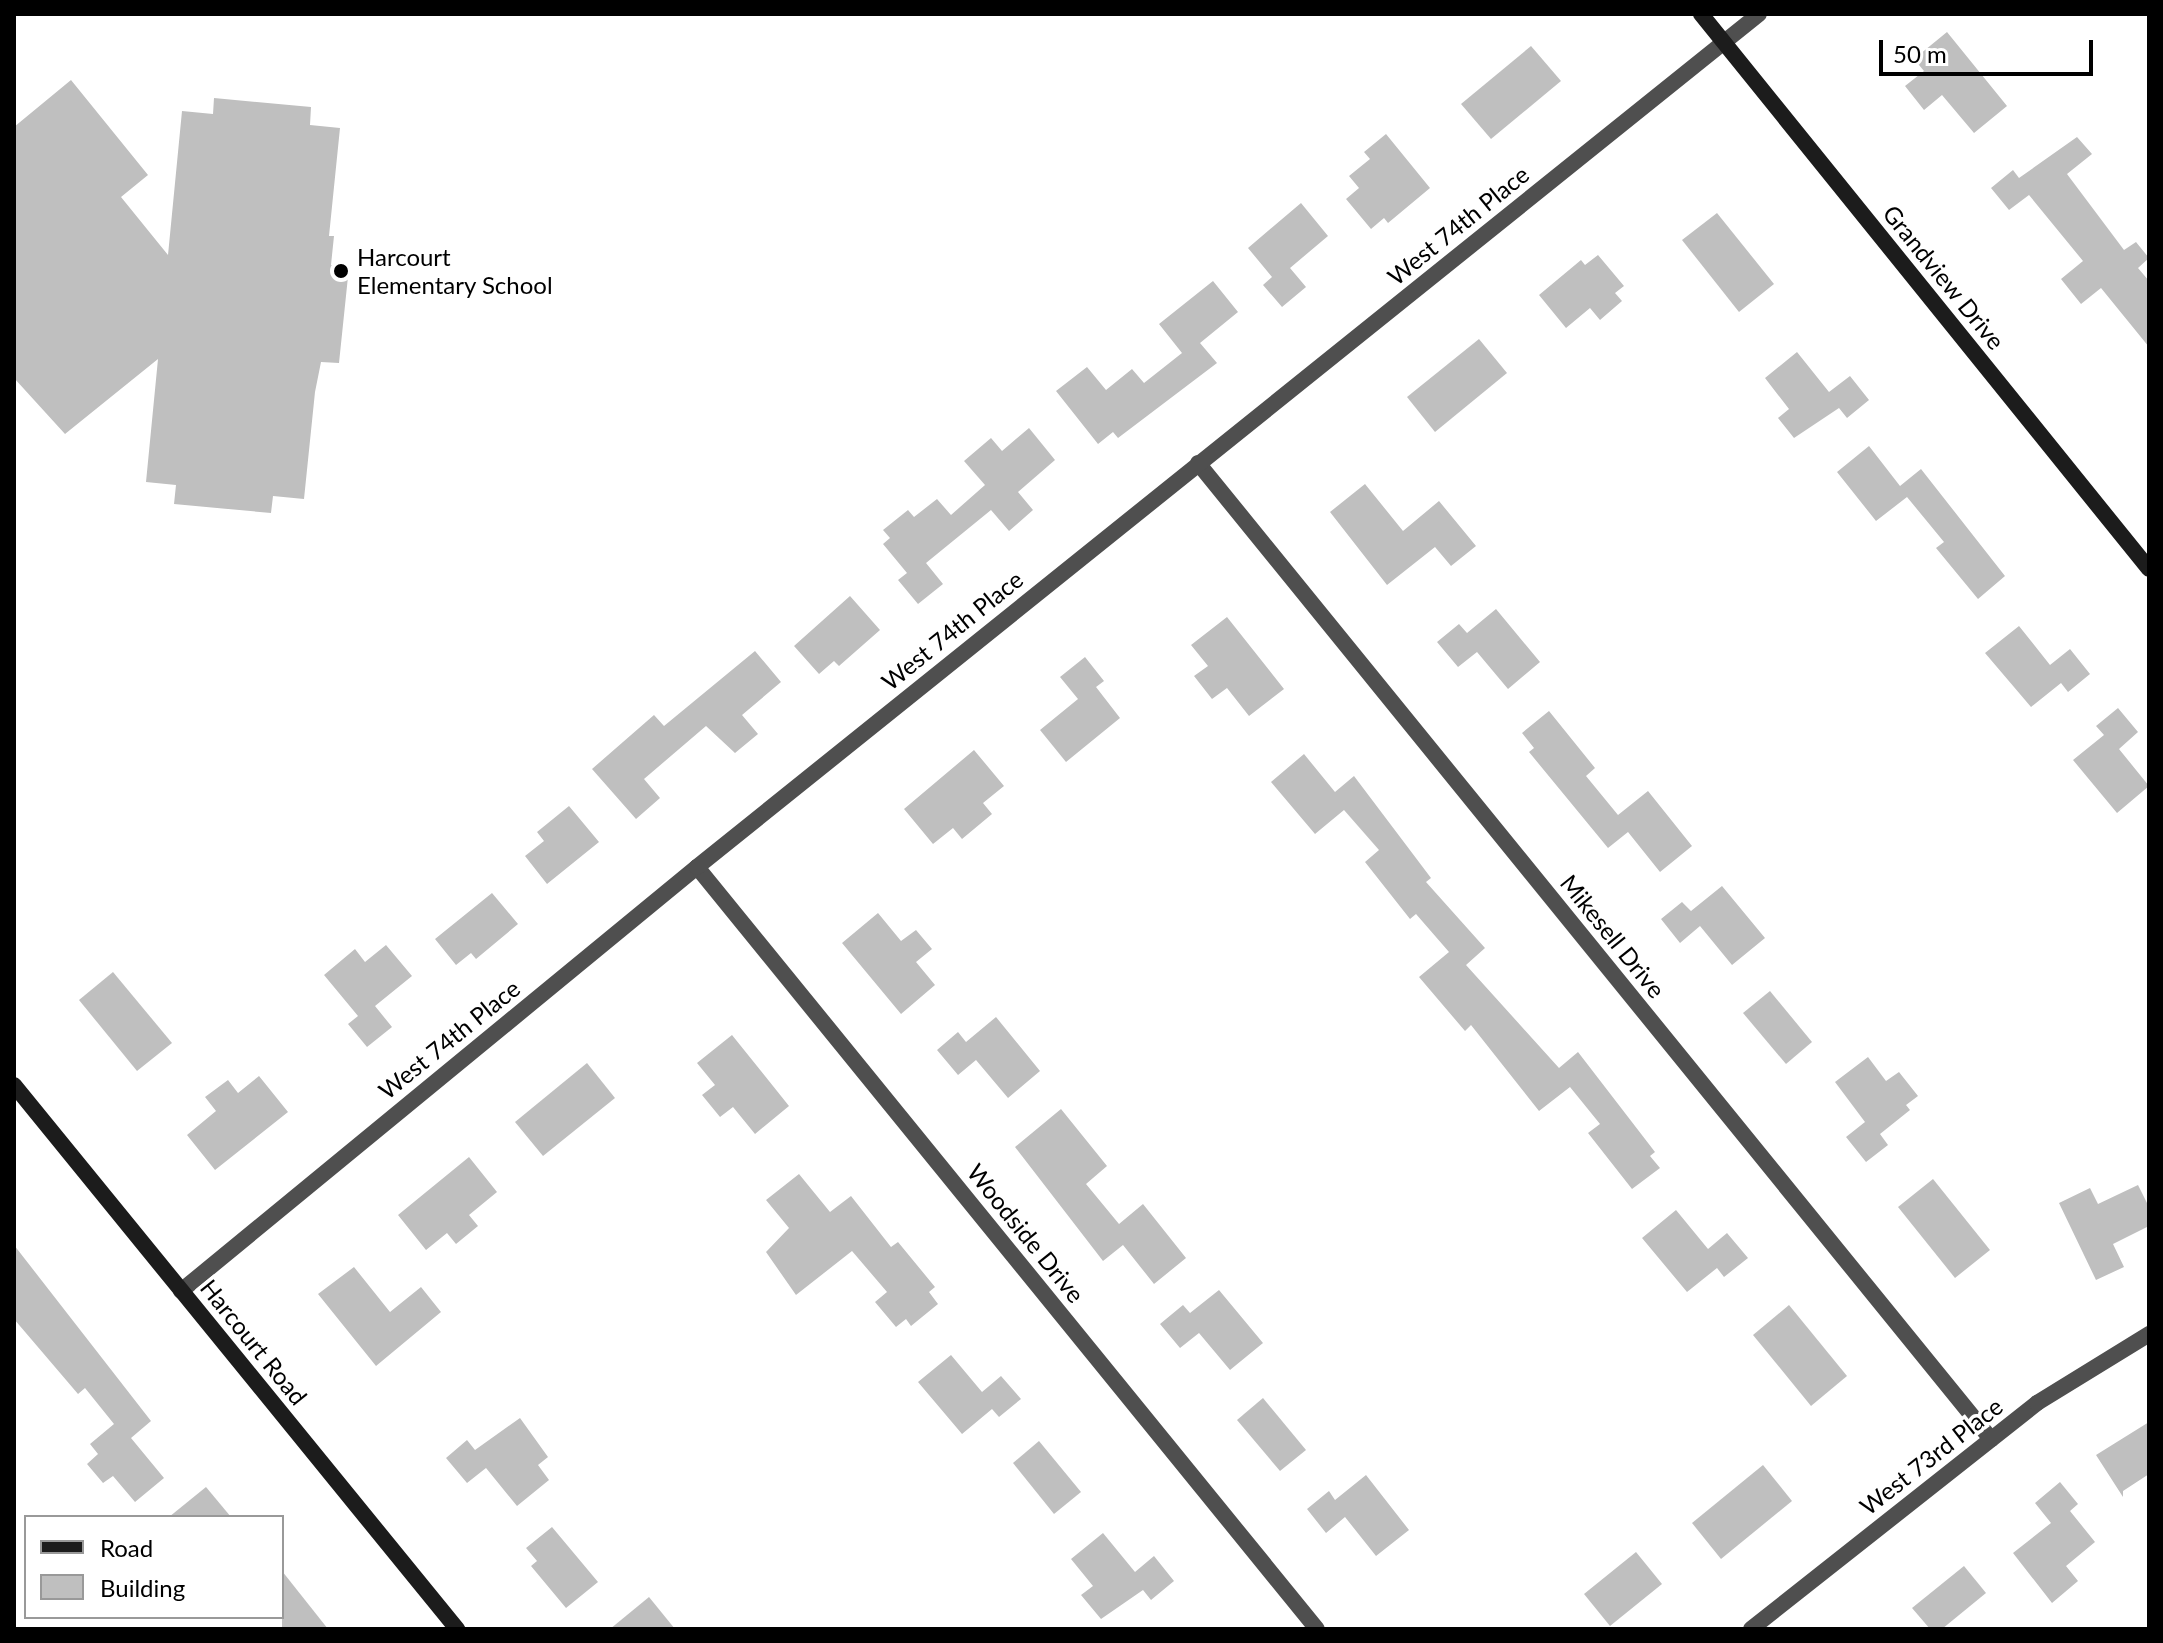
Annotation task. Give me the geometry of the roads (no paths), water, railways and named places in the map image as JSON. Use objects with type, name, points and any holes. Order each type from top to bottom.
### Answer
[{"type":"street","name":"Grandview Drive","points":[[1701,14],[2149,569]]},
{"type":"street","name":"West 74th Place","points":[[181,1291],[697,867],[1759,14]]},
{"type":"street","name":"Mikesell Drive","points":[[1198,463],[1991,1439]]},
{"type":"street","name":"Woodside Drive","points":[[697,867],[1317,1629]]},
{"type":"street","name":"Harcourt Road","points":[[14,1085],[457,1629]]},
{"type":"street","name":"West 73rd Place","points":[[1751,1629],[1991,1439],[2080,1374],[2149,1334]]},
{"type":"place","name":"Harcourt Elementary School","points":[[341,271]]}]
